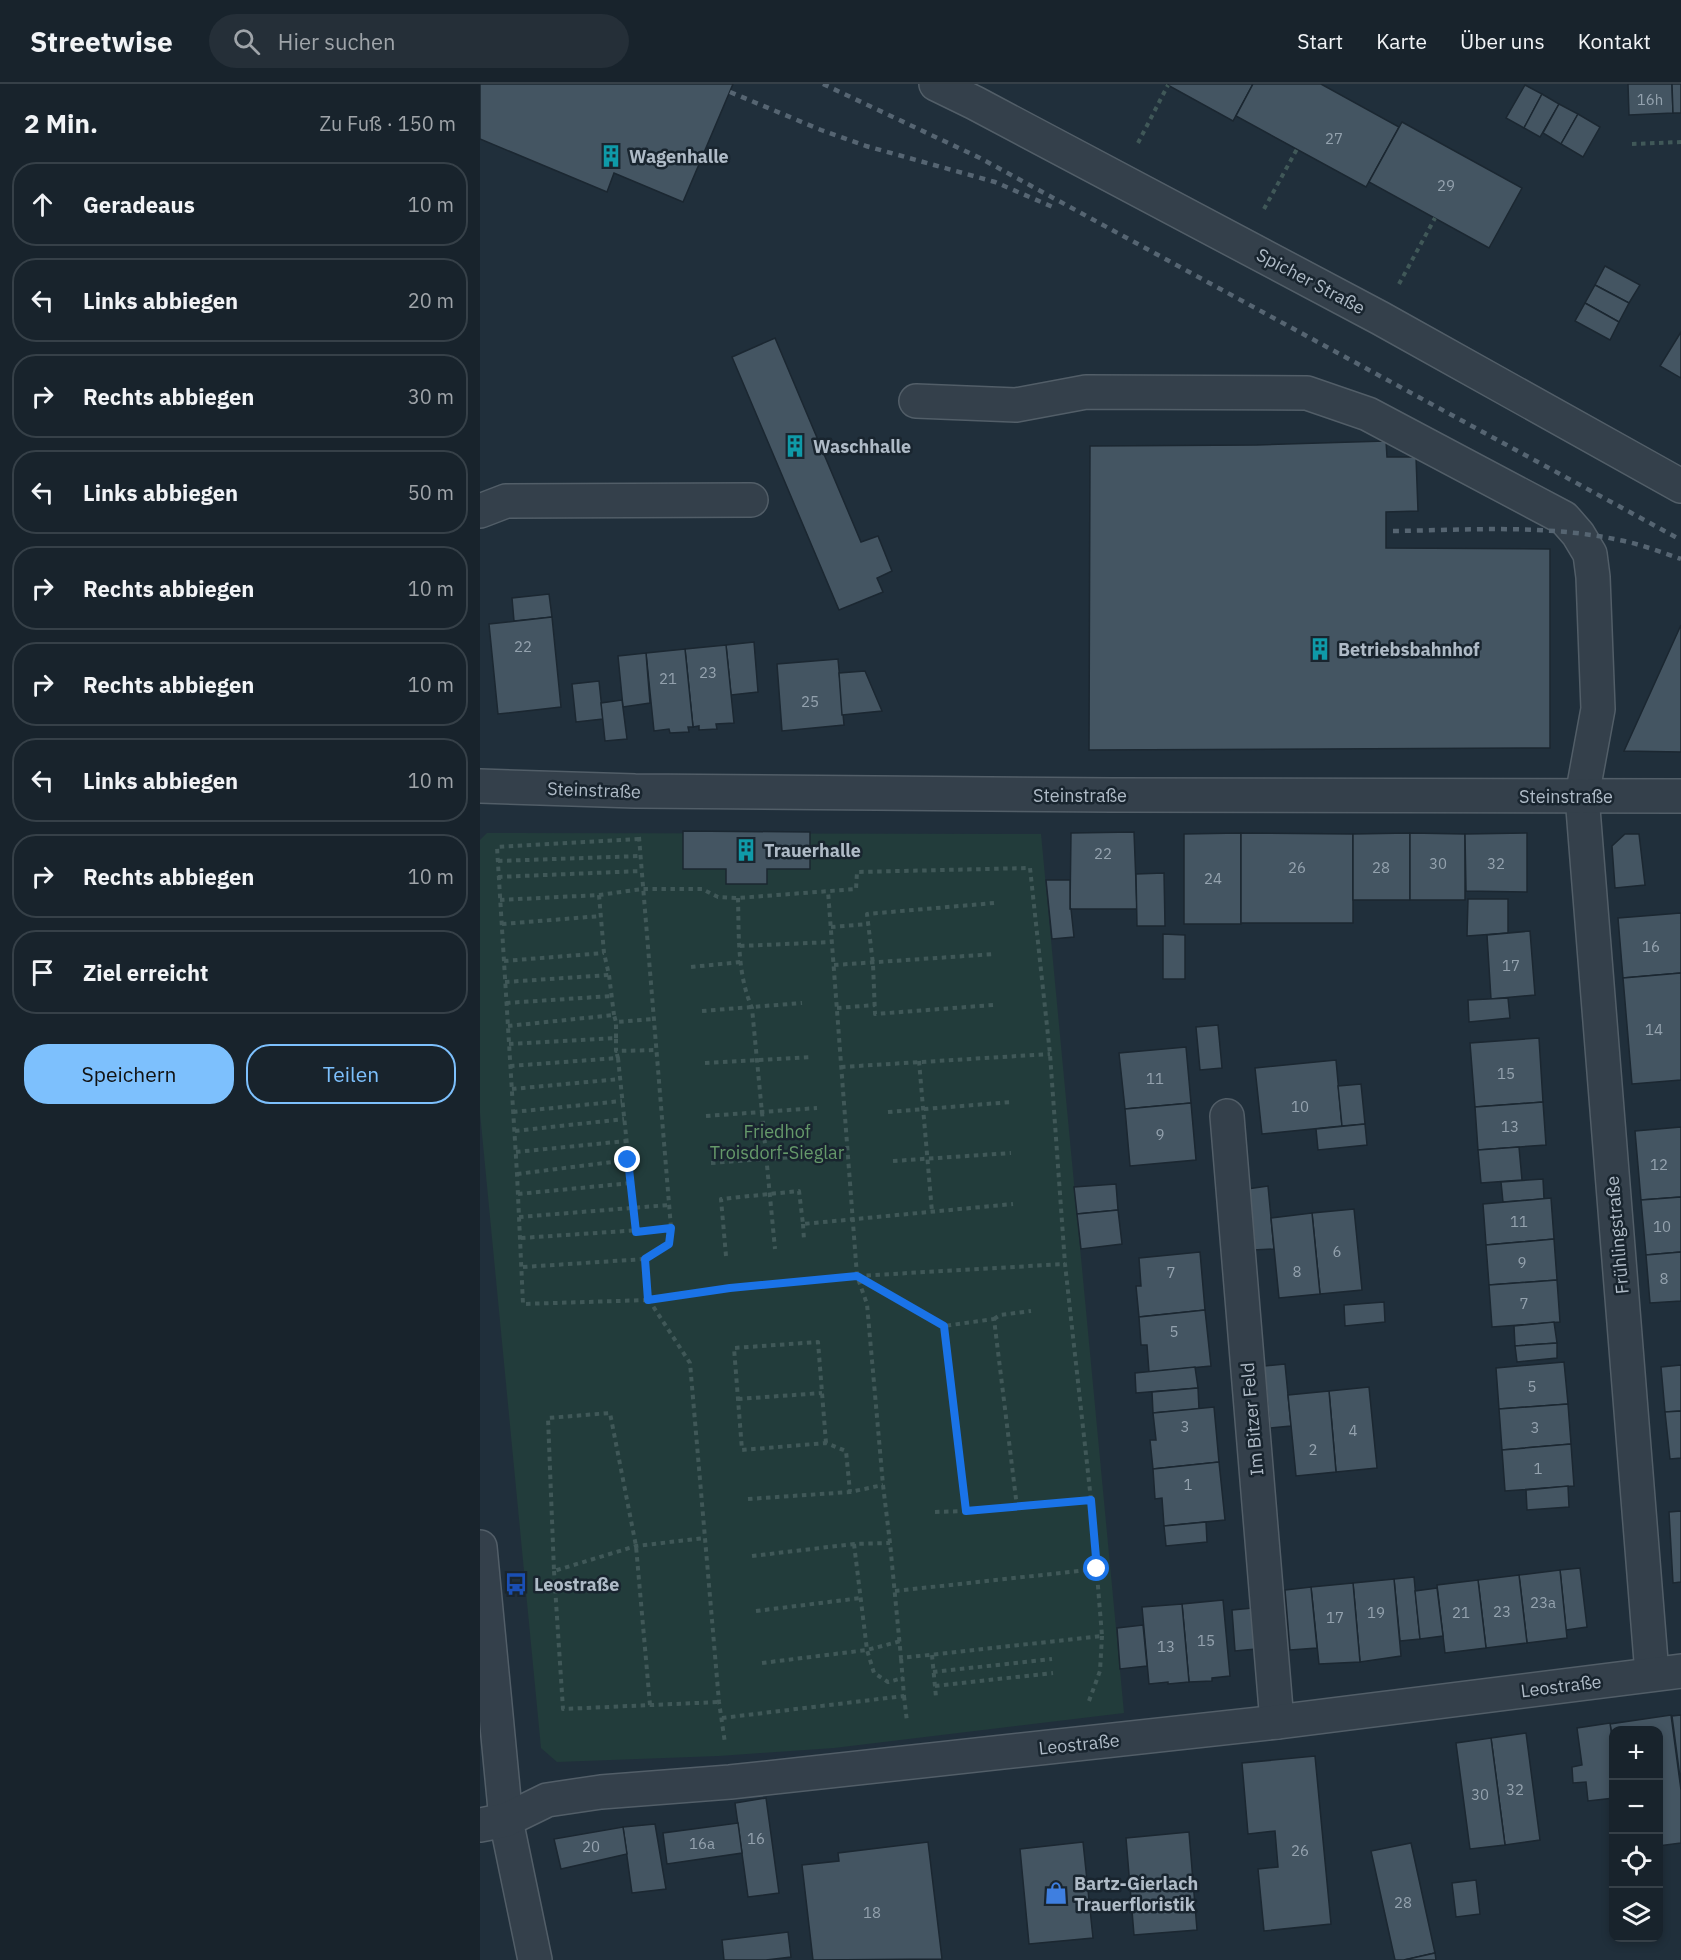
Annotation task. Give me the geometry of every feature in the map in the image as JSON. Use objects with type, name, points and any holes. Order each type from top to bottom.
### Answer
[{"type":"street","name":"Spicher Straße","points":[[936,84],[979,93],[1119,179],[1380,318],[1681,486]]},
{"type":"street","name":"Frühlingstraße","points":[[916,401],[1016,405],[1086,392],[1307,393],[1368,414],[1564,518],[1578,534],[1590,555],[1593,577],[1598,710],[1582,796],[1666,1673]]},
{"type":"street","points":[[480,512],[506,501],[751,500]]},
{"type":"street","name":"Steinstraße","points":[[480,786],[635,791],[1681,796]]},
{"type":"street","name":"Im Bitzer Feld","points":[[1227,1116],[1277,1722]]},
{"type":"street","points":[[480,1547],[493,1822],[535,1960]]},
{"type":"street","name":"Leostraße","points":[[493,1822],[547,1800],[601,1792],[730,1782],[1277,1722],[1666,1673]]},
{"type":"path","points":[[1119,179],[1168,85]]},
{"type":"path","points":[[1632,144],[1681,142]]},
{"type":"path","points":[[1244,244],[1297,149]]},
{"type":"path","points":[[1380,318],[1435,218]]},
{"type":"path","points":[[523,1267],[645,1259],[669,1244],[671,1228],[635,791]]},
{"type":"path","points":[[639,839],[497,847],[523,1267],[523,1305],[648,1300],[730,1288],[857,1276],[1065,1264]]},
{"type":"path","points":[[498,861],[640,856]]},
{"type":"path","points":[[500,900],[599,895],[642,889],[702,889],[718,897],[738,898],[856,889],[857,872],[1030,868],[1050,1054],[1065,1264],[1091,1500],[1102,1636],[1100,1671],[1089,1704]]},
{"type":"path","points":[[498,877],[641,871]]},
{"type":"path","points":[[828,891],[857,1276],[867,1304],[882,1485],[901,1641],[908,1725]]},
{"type":"path","points":[[599,895],[604,953],[616,1022],[616,1051],[636,1232]]},
{"type":"path","points":[[738,898],[739,946],[747,995],[752,1008],[775,1249]]},
{"type":"path","points":[[993,1005],[875,1014],[873,964],[867,914],[994,903]]},
{"type":"path","points":[[502,924],[601,916]]},
{"type":"path","points":[[831,927],[868,924]]},
{"type":"path","points":[[739,946],[832,942]]},
{"type":"path","points":[[504,961],[604,953]]},
{"type":"path","points":[[834,965],[995,954]]},
{"type":"path","points":[[691,967],[741,962]]},
{"type":"path","points":[[505,982],[609,975]]},
{"type":"path","points":[[506,1003],[612,996]]},
{"type":"path","points":[[702,1011],[802,1003]]},
{"type":"path","points":[[837,1008],[875,1005]]},
{"type":"path","points":[[508,1026],[614,1015]]},
{"type":"path","points":[[616,1022],[653,1018]]},
{"type":"path","points":[[509,1044],[616,1038]]},
{"type":"path","points":[[616,1051],[657,1050]]},
{"type":"path","points":[[841,1067],[1050,1054]]},
{"type":"path","points":[[705,1063],[811,1057]]},
{"type":"path","points":[[510,1066],[618,1058]]},
{"type":"path","points":[[919,1061],[932,1212]]},
{"type":"path","points":[[512,1089],[620,1079]]},
{"type":"path","points":[[513,1112],[622,1101]]},
{"type":"path","points":[[888,1112],[1011,1102]]},
{"type":"path","points":[[706,1116],[817,1107]]},
{"type":"path","points":[[515,1131],[624,1119]]},
{"type":"path","points":[[516,1152],[626,1141]]},
{"type":"path","points":[[893,1161],[1011,1153]]},
{"type":"path","points":[[711,1163],[820,1155]]},
{"type":"path","points":[[517,1174],[628,1160]]},
{"type":"path","points":[[518,1194],[631,1183]]},
{"type":"path","points":[[726,1256],[721,1199],[800,1191],[804,1240]]},
{"type":"path","points":[[519,1217],[669,1204]]},
{"type":"path","points":[[803,1224],[1013,1204]]},
{"type":"path","points":[[521,1238],[671,1228]]},
{"type":"path","points":[[645,1259],[648,1300],[690,1363],[719,1702],[730,1782]]},
{"type":"path","points":[[857,1276],[944,1326],[1031,1311]]},
{"type":"path","points":[[994,1319],[1017,1507]]},
{"type":"path","points":[[944,1326],[966,1511]]},
{"type":"path","points":[[826,1443],[818,1342],[734,1348],[742,1450],[826,1443],[846,1451],[850,1492]]},
{"type":"path","points":[[738,1399],[822,1393]]},
{"type":"path","points":[[650,1705],[636,1546],[610,1413],[548,1418],[554,1571],[563,1709],[719,1702]]},
{"type":"path","points":[[748,1499],[850,1492],[882,1485]]},
{"type":"path","points":[[935,1512],[1091,1500]]},
{"type":"path","points":[[554,1571],[636,1546],[705,1538]]},
{"type":"path","points":[[752,1556],[854,1544],[890,1544]]},
{"type":"path","points":[[854,1544],[867,1650],[874,1673],[888,1682],[903,1678]]},
{"type":"path","points":[[895,1590],[1097,1569]]},
{"type":"path","points":[[756,1611],[861,1598]]},
{"type":"path","points":[[901,1658],[1102,1636]]},
{"type":"path","points":[[762,1663],[867,1650],[901,1641]]},
{"type":"path","points":[[932,1655],[936,1697]]},
{"type":"path","points":[[933,1672],[1052,1659]]},
{"type":"path","points":[[935,1686],[1053,1672]]},
{"type":"path","points":[[722,1718],[904,1696]]},
{"type":"green space","name":"Friedhof Troisdorf-Sieglar","points":[[487,833],[1041,834],[1124,1713],[834,1748],[719,1756],[557,1762],[541,1748],[480,1113],[480,840]]},
{"type":"building","name":"Wagenhalle","points":[[480,84],[733,84],[683,202],[614,173],[607,192],[480,139]]},
{"type":"building","points":[[1166,84],[1253,84],[1233,121]]},
{"type":"building","points":[[1253,84],[1321,84],[1399,127],[1366,187],[1236,116]]},
{"type":"building","points":[[1628,84],[1672,84],[1673,113],[1629,115]]},
{"type":"building","points":[[1672,84],[1681,84],[1681,113],[1673,113]]},
{"type":"building","points":[[1525,85],[1542,94],[1524,128],[1506,118]]},
{"type":"building","points":[[1542,94],[1559,104],[1540,137],[1524,128]]},
{"type":"building","points":[[1559,104],[1578,114],[1561,144],[1543,133]]},
{"type":"building","points":[[1578,114],[1600,127],[1583,157],[1561,144]]},
{"type":"building","points":[[1402,122],[1522,188],[1489,248],[1369,182]]},
{"type":"building","points":[[1605,266],[1640,285],[1629,303],[1595,285]]},
{"type":"building","points":[[1595,285],[1629,303],[1619,322],[1585,303]]},
{"type":"building","points":[[1585,303],[1619,322],[1610,340],[1575,321]]},
{"type":"building","points":[[1681,332],[1681,378],[1660,366]]},
{"type":"building","name":"Waschhalle","points":[[775,338],[861,542],[878,536],[892,571],[877,578],[883,592],[839,610],[732,357]]},
{"type":"building","name":"Betriebsbahnhof","points":[[1386,441],[1387,457],[1416,457],[1418,511],[1386,512],[1386,548],[1550,549],[1550,748],[1089,750],[1090,446],[1257,445]]},
{"type":"building","points":[[549,594],[552,617],[514,621],[512,598]]},
{"type":"building","points":[[552,617],[561,707],[498,714],[489,624]]},
{"type":"building","points":[[1681,625],[1681,752],[1624,751]]},
{"type":"building","points":[[754,642],[758,692],[731,695],[726,645]]},
{"type":"building","points":[[726,645],[734,723],[716,724],[717,729],[699,730],[699,726],[693,727],[685,649]]},
{"type":"building","points":[[685,649],[693,727],[688,727],[689,732],[670,733],[669,729],[654,731],[646,653]]},
{"type":"building","points":[[646,653],[650,703],[623,707],[618,656]]},
{"type":"building","points":[[838,659],[844,725],[782,731],[777,664]]},
{"type":"building","points":[[865,671],[882,711],[842,715],[839,673]]},
{"type":"building","points":[[599,681],[603,719],[576,722],[572,684]]},
{"type":"building","points":[[622,700],[627,739],[605,741],[601,703]]},
{"type":"building","name":"Trauerhalle","points":[[683,831],[810,832],[810,869],[767,869],[767,884],[726,884],[726,869],[683,869]]},
{"type":"building","points":[[1134,832],[1137,909],[1070,909],[1071,833]]},
{"type":"building","points":[[1241,833],[1241,924],[1184,924],[1184,834]]},
{"type":"building","points":[[1241,833],[1353,834],[1353,923],[1241,923]]},
{"type":"building","points":[[1410,833],[1410,900],[1353,900],[1353,834]]},
{"type":"building","points":[[1410,833],[1465,834],[1465,900],[1410,900]]},
{"type":"building","points":[[1527,833],[1527,892],[1466,891],[1465,834]]},
{"type":"building","points":[[1625,834],[1639,834],[1645,885],[1615,888],[1612,846]]},
{"type":"building","points":[[1164,873],[1165,926],[1137,926],[1136,874]]},
{"type":"building","points":[[1046,880],[1070,880],[1070,909],[1074,937],[1052,939]]},
{"type":"building","points":[[1468,899],[1508,899],[1508,933],[1467,936]]},
{"type":"building","points":[[1681,913],[1681,973],[1623,978],[1618,918]]},
{"type":"building","points":[[1530,931],[1535,995],[1491,999],[1487,935]]},
{"type":"building","points":[[1163,934],[1185,935],[1185,979],[1163,979]]},
{"type":"building","points":[[1681,973],[1681,1080],[1632,1084],[1623,978]]},
{"type":"building","points":[[1508,998],[1510,1018],[1469,1022],[1468,1000]]},
{"type":"building","points":[[1218,1025],[1222,1068],[1200,1070],[1196,1027]]},
{"type":"building","points":[[1539,1038],[1543,1102],[1475,1107],[1470,1043]]},
{"type":"building","points":[[1186,1047],[1191,1103],[1125,1109],[1119,1053]]},
{"type":"building","points":[[1336,1060],[1342,1126],[1262,1134],[1255,1068]]},
{"type":"building","points":[[1361,1084],[1365,1124],[1342,1126],[1338,1086]]},
{"type":"building","points":[[1543,1102],[1546,1145],[1478,1150],[1475,1107]]},
{"type":"building","points":[[1191,1103],[1196,1160],[1130,1166],[1125,1109]]},
{"type":"building","points":[[1365,1124],[1367,1145],[1318,1150],[1316,1129]]},
{"type":"building","points":[[1681,1127],[1681,1197],[1641,1200],[1635,1131]]},
{"type":"building","points":[[1519,1147],[1522,1180],[1481,1183],[1478,1150]]},
{"type":"building","points":[[1543,1179],[1544,1199],[1503,1202],[1501,1182]]},
{"type":"building","points":[[1116,1184],[1118,1210],[1077,1214],[1074,1187]]},
{"type":"building","points":[[1268,1186],[1274,1249],[1253,1250],[1247,1189]]},
{"type":"building","points":[[1681,1197],[1681,1252],[1646,1255],[1641,1200]]},
{"type":"building","points":[[1551,1198],[1554,1239],[1486,1245],[1483,1204]]},
{"type":"building","points":[[1354,1209],[1362,1290],[1320,1294],[1312,1213]]},
{"type":"building","points":[[1118,1210],[1122,1244],[1081,1249],[1077,1214]]},
{"type":"building","points":[[1312,1213],[1320,1294],[1279,1298],[1271,1218]]},
{"type":"building","points":[[1554,1239],[1557,1280],[1489,1285],[1486,1245]]},
{"type":"building","points":[[1200,1252],[1205,1310],[1139,1317],[1136,1286],[1141,1286],[1139,1258]]},
{"type":"building","points":[[1681,1252],[1681,1301],[1650,1303],[1646,1255]]},
{"type":"building","points":[[1557,1280],[1560,1322],[1492,1327],[1489,1285]]},
{"type":"building","points":[[1384,1302],[1385,1322],[1345,1326],[1344,1305]]},
{"type":"building","points":[[1205,1310],[1211,1366],[1149,1372],[1147,1345],[1141,1345],[1139,1317]]},
{"type":"building","points":[[1554,1322],[1557,1343],[1515,1346],[1514,1326]]},
{"type":"building","points":[[1557,1343],[1557,1358],[1517,1362],[1515,1346]]},
{"type":"building","points":[[1564,1362],[1568,1404],[1499,1409],[1496,1368]]},
{"type":"building","points":[[1285,1364],[1291,1426],[1270,1428],[1264,1366]]},
{"type":"building","points":[[1681,1365],[1681,1411],[1665,1412],[1661,1367]]},
{"type":"building","points":[[1195,1367],[1198,1388],[1136,1393],[1135,1373]]},
{"type":"building","points":[[1369,1387],[1377,1468],[1336,1472],[1329,1391]]},
{"type":"building","points":[[1198,1388],[1199,1409],[1153,1413],[1152,1392]]},
{"type":"building","points":[[1329,1391],[1336,1472],[1296,1476],[1288,1395]]},
{"type":"building","points":[[1568,1404],[1571,1444],[1502,1450],[1499,1409]]},
{"type":"building","points":[[1214,1407],[1219,1462],[1153,1469],[1150,1440],[1156,1440],[1153,1413]]},
{"type":"building","points":[[1681,1411],[1681,1458],[1670,1459],[1665,1412]]},
{"type":"building","points":[[1571,1444],[1574,1486],[1505,1491],[1502,1450]]},
{"type":"building","points":[[1219,1462],[1225,1520],[1164,1526],[1162,1498],[1155,1499],[1153,1469]]},
{"type":"building","points":[[1568,1486],[1569,1507],[1527,1510],[1526,1490]]},
{"type":"building","points":[[1681,1511],[1681,1582],[1673,1583],[1669,1512]]},
{"type":"building","points":[[1206,1522],[1207,1542],[1166,1546],[1164,1526]]},
{"type":"building","points":[[1580,1568],[1587,1627],[1566,1630],[1560,1570]]},
{"type":"building","points":[[1560,1570],[1567,1638],[1527,1643],[1519,1575]]},
{"type":"building","points":[[1519,1575],[1527,1643],[1486,1648],[1478,1580]]},
{"type":"building","points":[[1414,1577],[1420,1639],[1400,1641],[1394,1579]]},
{"type":"building","points":[[1394,1579],[1401,1656],[1360,1662],[1353,1583]]},
{"type":"building","points":[[1478,1580],[1486,1648],[1445,1653],[1437,1585]]},
{"type":"building","points":[[1353,1583],[1360,1662],[1319,1664],[1311,1587]]},
{"type":"building","points":[[1311,1587],[1317,1648],[1290,1650],[1285,1590]]},
{"type":"building","points":[[1437,1588],[1443,1636],[1420,1639],[1415,1591]]},
{"type":"building","points":[[1223,1600],[1230,1676],[1212,1678],[1212,1681],[1189,1682],[1182,1604]]},
{"type":"building","points":[[1182,1604],[1189,1682],[1149,1684],[1142,1607]]},
{"type":"building","points":[[1253,1608],[1256,1649],[1235,1651],[1232,1610]]},
{"type":"building","points":[[1143,1625],[1147,1666],[1120,1669],[1117,1628]]},
{"type":"building","points":[[1671,1715],[1681,1790],[1681,1843],[1663,1845],[1663,1726],[1610,1726],[1610,1724]]},
{"type":"building","points":[[1681,1715],[1681,1785],[1672,1716]]},
{"type":"building","points":[[1610,1723],[1609,1799],[1588,1801],[1586,1782],[1573,1783],[1572,1767],[1582,1765],[1577,1728]]},
{"type":"building","points":[[1526,1733],[1540,1840],[1505,1845],[1491,1738]]},
{"type":"building","points":[[1491,1738],[1505,1845],[1470,1849],[1456,1743]]},
{"type":"building","points":[[1315,1756],[1331,1924],[1264,1931],[1258,1869],[1278,1867],[1275,1831],[1248,1834],[1242,1763]]},
{"type":"building","points":[[766,1798],[779,1893],[748,1897],[735,1803]]},
{"type":"building","points":[[738,1823],[742,1853],[667,1864],[663,1833]]},
{"type":"building","points":[[655,1824],[666,1889],[632,1893],[623,1827]]},
{"type":"building","points":[[623,1827],[627,1854],[561,1869],[554,1839]]},
{"type":"building","points":[[1189,1832],[1197,1930],[1134,1935],[1126,1838]]},
{"type":"building","points":[[928,1842],[942,1959],[813,1960],[802,1865],[839,1861],[838,1853]]},
{"type":"building","name":"Bartz-Gierlach Trauerfloristik","points":[[1083,1842],[1093,1938],[1029,1944],[1020,1849]]},
{"type":"building","points":[[1411,1843],[1435,1953],[1395,1960],[1371,1851]]},
{"type":"building","points":[[1476,1880],[1480,1914],[1456,1917],[1452,1883]]},
{"type":"building","points":[[788,1932],[791,1957],[766,1960],[724,1960],[722,1940]]},
{"type":"building","points":[[1435,1953],[1436,1960],[1404,1960]]},
{"type":"railway","points":[[823,84],[980,158],[1681,540]]},
{"type":"railway","points":[[730,92],[821,130],[866,146],[995,182],[1055,208]]},
{"type":"railway","points":[[1393,531],[1506,529],[1563,532],[1627,542],[1681,559]]},
{"type":"place","name":"Wagenhalle","points":[[611,156]]},
{"type":"place","name":"Waschhalle","points":[[795,446]]},
{"type":"place","name":"Betriebsbahnhof","points":[[1320,649]]},
{"type":"place","name":"Trauerhalle","points":[[746,850]]},
{"type":"place","name":"Leostraße","points":[[516,1584]]},
{"type":"place","name":"Bartz-Gierlach Trauerfloristik","points":[[1056,1893]]},
{"type":"route","points":[[628,1160],[636,1232],[671,1228],[669,1244],[645,1259],[648,1300],[730,1288],[857,1276],[944,1326],[966,1511],[1091,1500],[1097,1569]]}]
